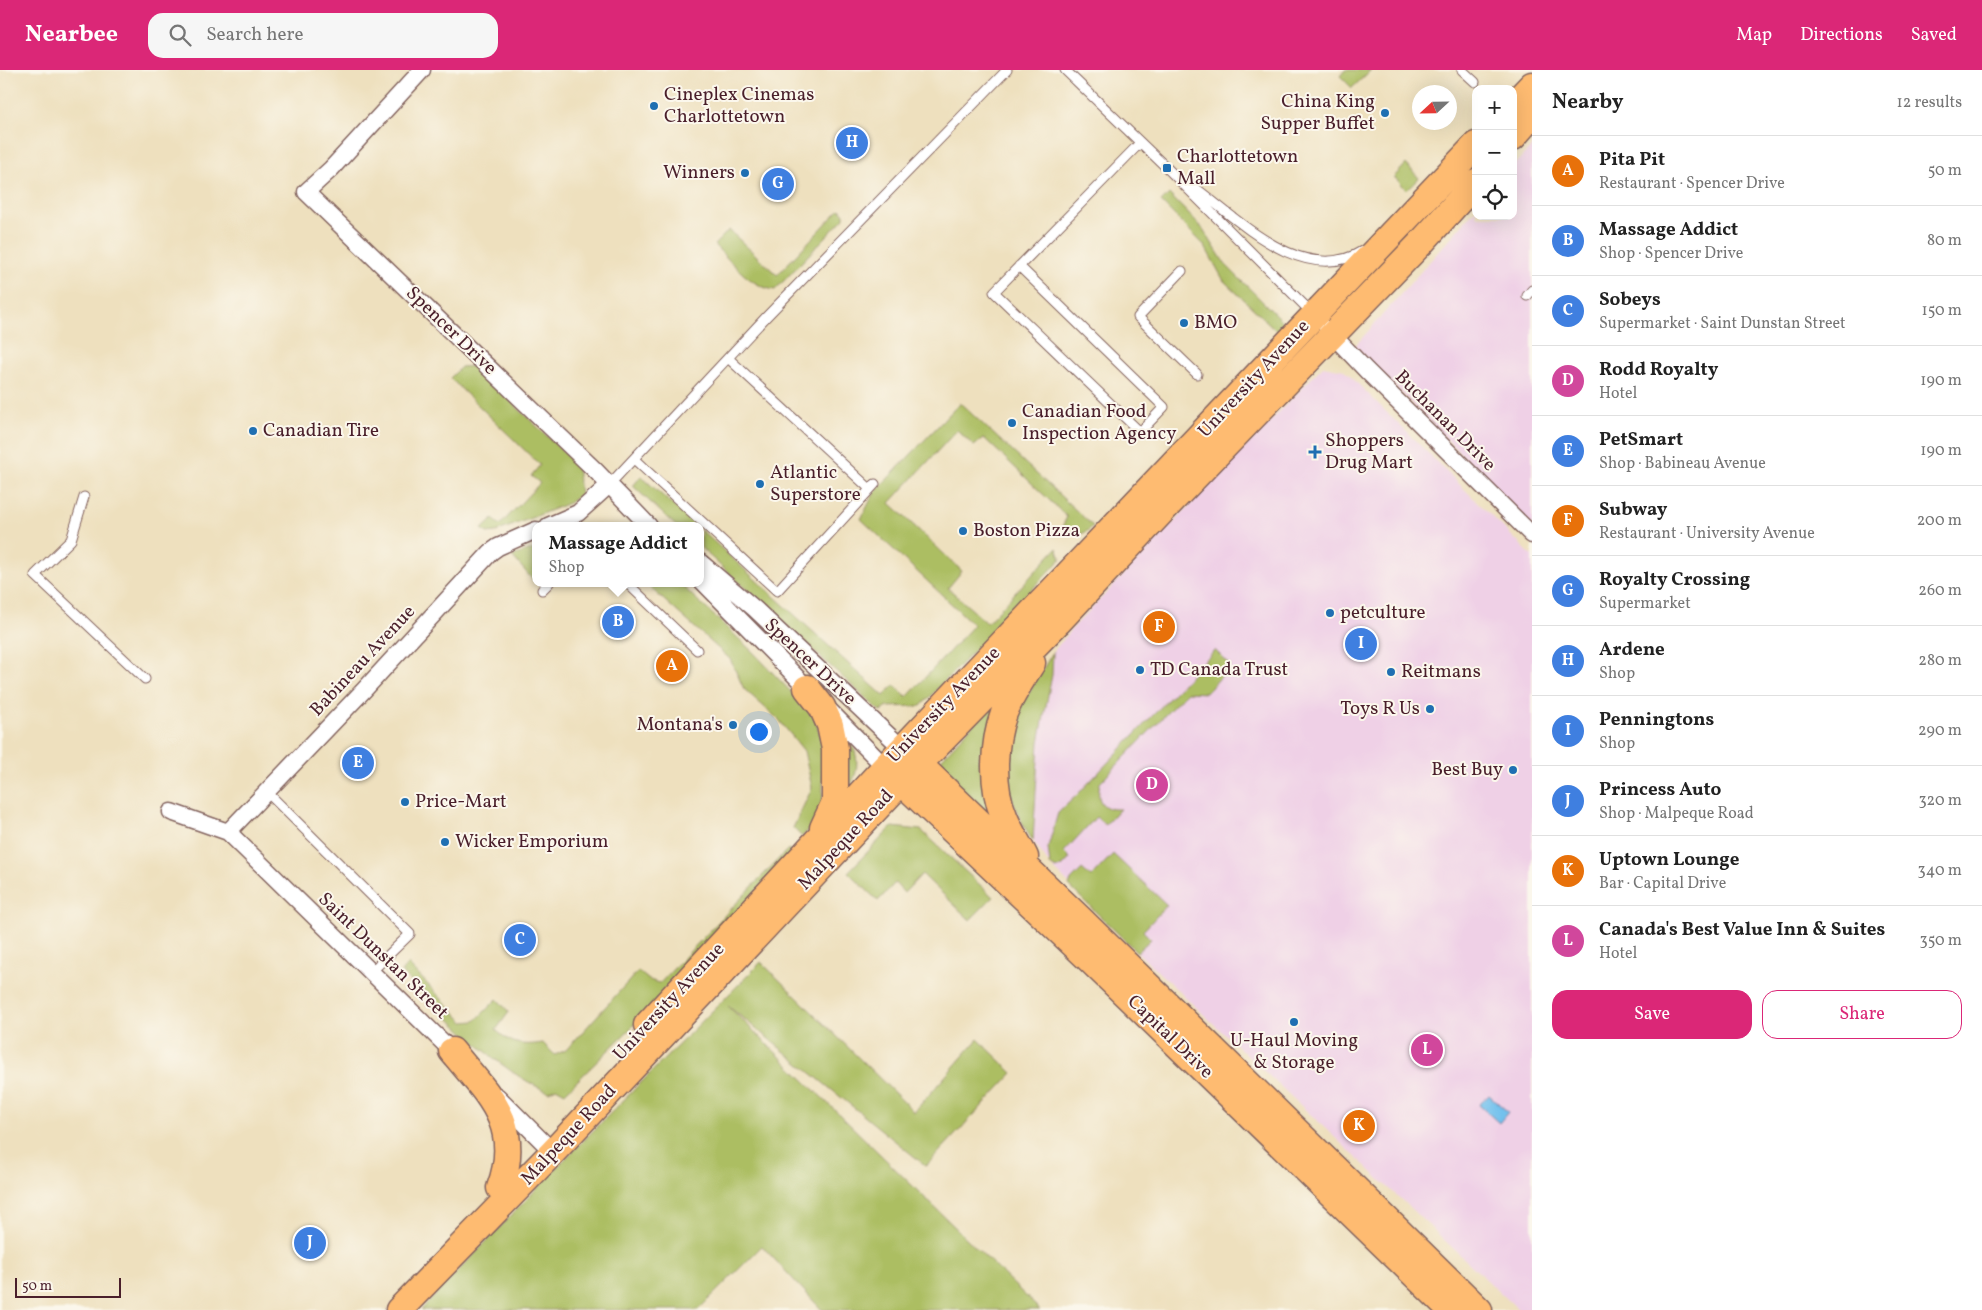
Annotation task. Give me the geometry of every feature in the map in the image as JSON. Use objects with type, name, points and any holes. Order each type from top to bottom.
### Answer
[{"type":"main road","points":[[1517,101],[1532,85]]},
{"type":"main road","points":[[1517,132],[1532,115]]},
{"type":"main road","name":"University Avenue","points":[[902,765],[1146,494],[1472,149]]},
{"type":"main road","name":"University Avenue","points":[[429,1280],[470,1222],[500,1188],[548,1146],[785,876],[902,765],[1058,622],[1420,244],[1472,186]]},
{"type":"main road","points":[[1036,877],[1004,816],[999,802],[996,777],[997,742],[1004,714],[1017,687],[1058,622]]},
{"type":"main road","points":[[785,876],[818,836],[835,802],[834,748],[830,725],[822,707],[807,688]]},
{"type":"main road","name":"Capital Drive","points":[[902,765],[1036,877],[1479,1310]]},
{"type":"main road","name":"Capital Drive","points":[[902,765],[1088,958],[1451,1310]]},
{"type":"main road","name":"Malpeque Road","points":[[399,1310],[429,1280],[548,1146],[902,765]]},
{"type":"main road","points":[[452,1051],[499,1111],[507,1138],[507,1168],[500,1188]]},
{"type":"street","name":"Spencer Drive","points":[[422,70],[331,169],[306,192],[609,485]]},
{"type":"street","name":"Buchanan Drive","points":[[1314,315],[1385,390],[1532,535]]},
{"type":"street","points":[[557,522],[578,513],[609,485],[645,522]]},
{"type":"street","points":[[622,498],[652,522]]},
{"type":"street","name":"Babineau Avenue","points":[[228,832],[491,552],[532,532]]},
{"type":"street","name":"Spencer Drive","points":[[704,565],[755,609],[902,765]]},
{"type":"street","name":"Spencer Drive","points":[[704,582],[807,688],[902,765]]},
{"type":"street","name":"Saint Dunstan Street","points":[[171,812],[228,832],[548,1146]]},
{"type":"lane","points":[[609,485],[767,316],[1007,70]]},
{"type":"lane","points":[[1065,70],[1168,168],[1314,315]]},
{"type":"lane","points":[[1462,70],[1474,82]]},
{"type":"lane","points":[[1019,266],[1164,408],[1140,432],[994,292],[1019,266],[1140,143]]},
{"type":"lane","points":[[1168,168],[1272,245],[1291,255],[1312,260],[1342,259],[1361,252],[1372,245],[1430,194]]},
{"type":"lane","points":[[1182,271],[1138,317],[1197,374]]},
{"type":"lane","points":[[704,524],[777,591],[872,487],[728,358]]},
{"type":"lane","points":[[634,459],[702,522]]},
{"type":"lane","points":[[84,498],[71,540],[35,575],[145,679]]},
{"type":"lane","points":[[631,587],[697,650]]},
{"type":"lane","points":[[267,792],[410,934],[371,972]]},
{"type":"shaded area","points":[[1532,146],[1532,526],[1355,346],[1472,214],[1472,220],[1517,220],[1517,162]]},
{"type":"shaded area","points":[[1323,366],[1344,370],[1532,556],[1532,1307],[1529,1310],[1519,1310],[1137,952],[1050,865],[1033,841],[1039,742],[1052,675],[1053,652],[1069,632]]},
{"type":"green space","points":[[1345,70],[1371,70],[1352,88],[1340,76]]},
{"type":"green space","points":[[1406,164],[1419,178],[1407,190],[1394,177]]},
{"type":"green space","points":[[1169,194],[1203,229],[1225,264],[1285,324],[1278,332],[1224,281],[1204,245],[1161,202]]},
{"type":"green space","points":[[840,209],[844,214],[844,218],[775,290],[766,288],[749,279],[714,245],[729,230],[777,275]]},
{"type":"green space","points":[[474,366],[577,465],[580,495],[569,503],[496,532],[487,533],[482,529],[493,519],[500,525],[540,483],[531,476],[540,465],[450,378],[461,367]]},
{"type":"green space","points":[[960,403],[1093,526],[1080,534],[1066,530],[1063,525],[1067,517],[984,438],[974,446],[957,430],[890,503],[962,571],[948,588],[987,623],[1057,548],[1061,559],[921,706],[887,707],[881,712],[704,551],[704,533],[884,696],[894,685],[907,697],[974,625],[861,519],[874,493]]},
{"type":"green space","points":[[641,476],[692,522],[672,522],[633,486]]},
{"type":"green space","points":[[532,550],[532,579],[512,556]]},
{"type":"green space","points":[[649,587],[683,587],[753,652],[814,716],[824,747],[822,815],[802,837],[793,828],[812,788],[804,751],[779,720],[744,689],[730,659]]},
{"type":"green space","points":[[1215,650],[1231,666],[1206,693],[1187,692],[1100,783],[1099,794],[1101,803],[1108,808],[1120,809],[1105,825],[1096,817],[1064,852],[1070,858],[1064,865],[1056,869],[1050,865],[1048,847],[1058,813]]},
{"type":"green space","points":[[1053,652],[1052,675],[1039,742],[1033,841],[1018,814],[1013,800],[1006,769],[1006,754],[1013,724]]},
{"type":"green space","points":[[1001,694],[998,828],[935,766]]},
{"type":"green space","points":[[833,723],[848,738],[856,754],[855,774],[845,793]]},
{"type":"green space","points":[[892,827],[921,830],[993,897],[970,920],[922,874],[904,893],[895,883],[878,901],[848,872]]},
{"type":"green space","points":[[788,849],[792,852],[634,1025],[565,1093],[556,1088],[549,1092],[509,1070],[452,1022],[401,972],[408,964],[464,1022],[475,1021],[497,999],[509,1012],[496,1030],[507,1039],[518,1043],[543,1043],[555,1055],[566,1050],[638,971],[649,980],[660,983]]},
{"type":"green space","points":[[1113,854],[1167,905],[1143,931],[1151,939],[1137,952],[1069,886],[1071,880],[1082,869],[1091,877]]},
{"type":"green space","points":[[761,962],[914,1112],[978,1039],[1013,1073],[926,1166],[728,1006],[1040,1310],[822,1310],[762,1246],[698,1310],[421,1310],[565,1159]]},
{"type":"water","points":[[1489,1095],[1508,1112],[1499,1123],[1479,1105]]},
{"type":"place","name":"Cineplex Cinemas Charlottetown","points":[[654,106]]},
{"type":"place","name":"China King Supper Buffet","points":[[1385,113]]},
{"type":"place","name":"Ardene","points":[[852,143]]},
{"type":"place","name":"Charlottetown Mall","points":[[1167,168]]},
{"type":"place","name":"Winners","points":[[745,173]]},
{"type":"place","name":"Royalty Crossing","points":[[778,184]]},
{"type":"place","name":"BMO","points":[[1184,323]]},
{"type":"place","name":"Canadian Food Inspection Agency","points":[[1012,423]]},
{"type":"place","name":"Canadian Tire","points":[[253,431]]},
{"type":"place","name":"Shoppers Drug Mart","points":[[1315,452]]},
{"type":"place","name":"Atlantic Superstore","points":[[760,484]]},
{"type":"place","name":"Boston Pizza","points":[[963,531]]},
{"type":"place","name":"petculture","points":[[1330,613]]},
{"type":"place","name":"Massage Addict","points":[[618,622]]},
{"type":"place","name":"Subway","points":[[1159,627]]},
{"type":"place","name":"Penningtons","points":[[1361,644]]},
{"type":"place","name":"Pita Pit","points":[[672,666]]},
{"type":"place","name":"TD Canada Trust","points":[[1140,670]]},
{"type":"place","name":"Reitmans","points":[[1391,672]]},
{"type":"place","name":"Toys R Us","points":[[1430,709]]},
{"type":"place","name":"Montana's","points":[[733,725]]},
{"type":"place","name":"PetSmart","points":[[358,763]]},
{"type":"place","name":"Best Buy","points":[[1513,770]]},
{"type":"place","name":"Rodd Royalty","points":[[1152,785]]},
{"type":"place","name":"Price-Mart","points":[[405,802]]},
{"type":"place","name":"Wicker Emporium","points":[[445,842]]},
{"type":"place","name":"Sobeys","points":[[520,940]]},
{"type":"place","name":"U-Haul Moving & Storage","points":[[1294,1022]]},
{"type":"place","name":"Canada's Best Value Inn & Suites","points":[[1427,1050]]},
{"type":"place","name":"Uptown Lounge","points":[[1359,1126]]},
{"type":"place","name":"Princess Auto","points":[[310,1243]]}]
